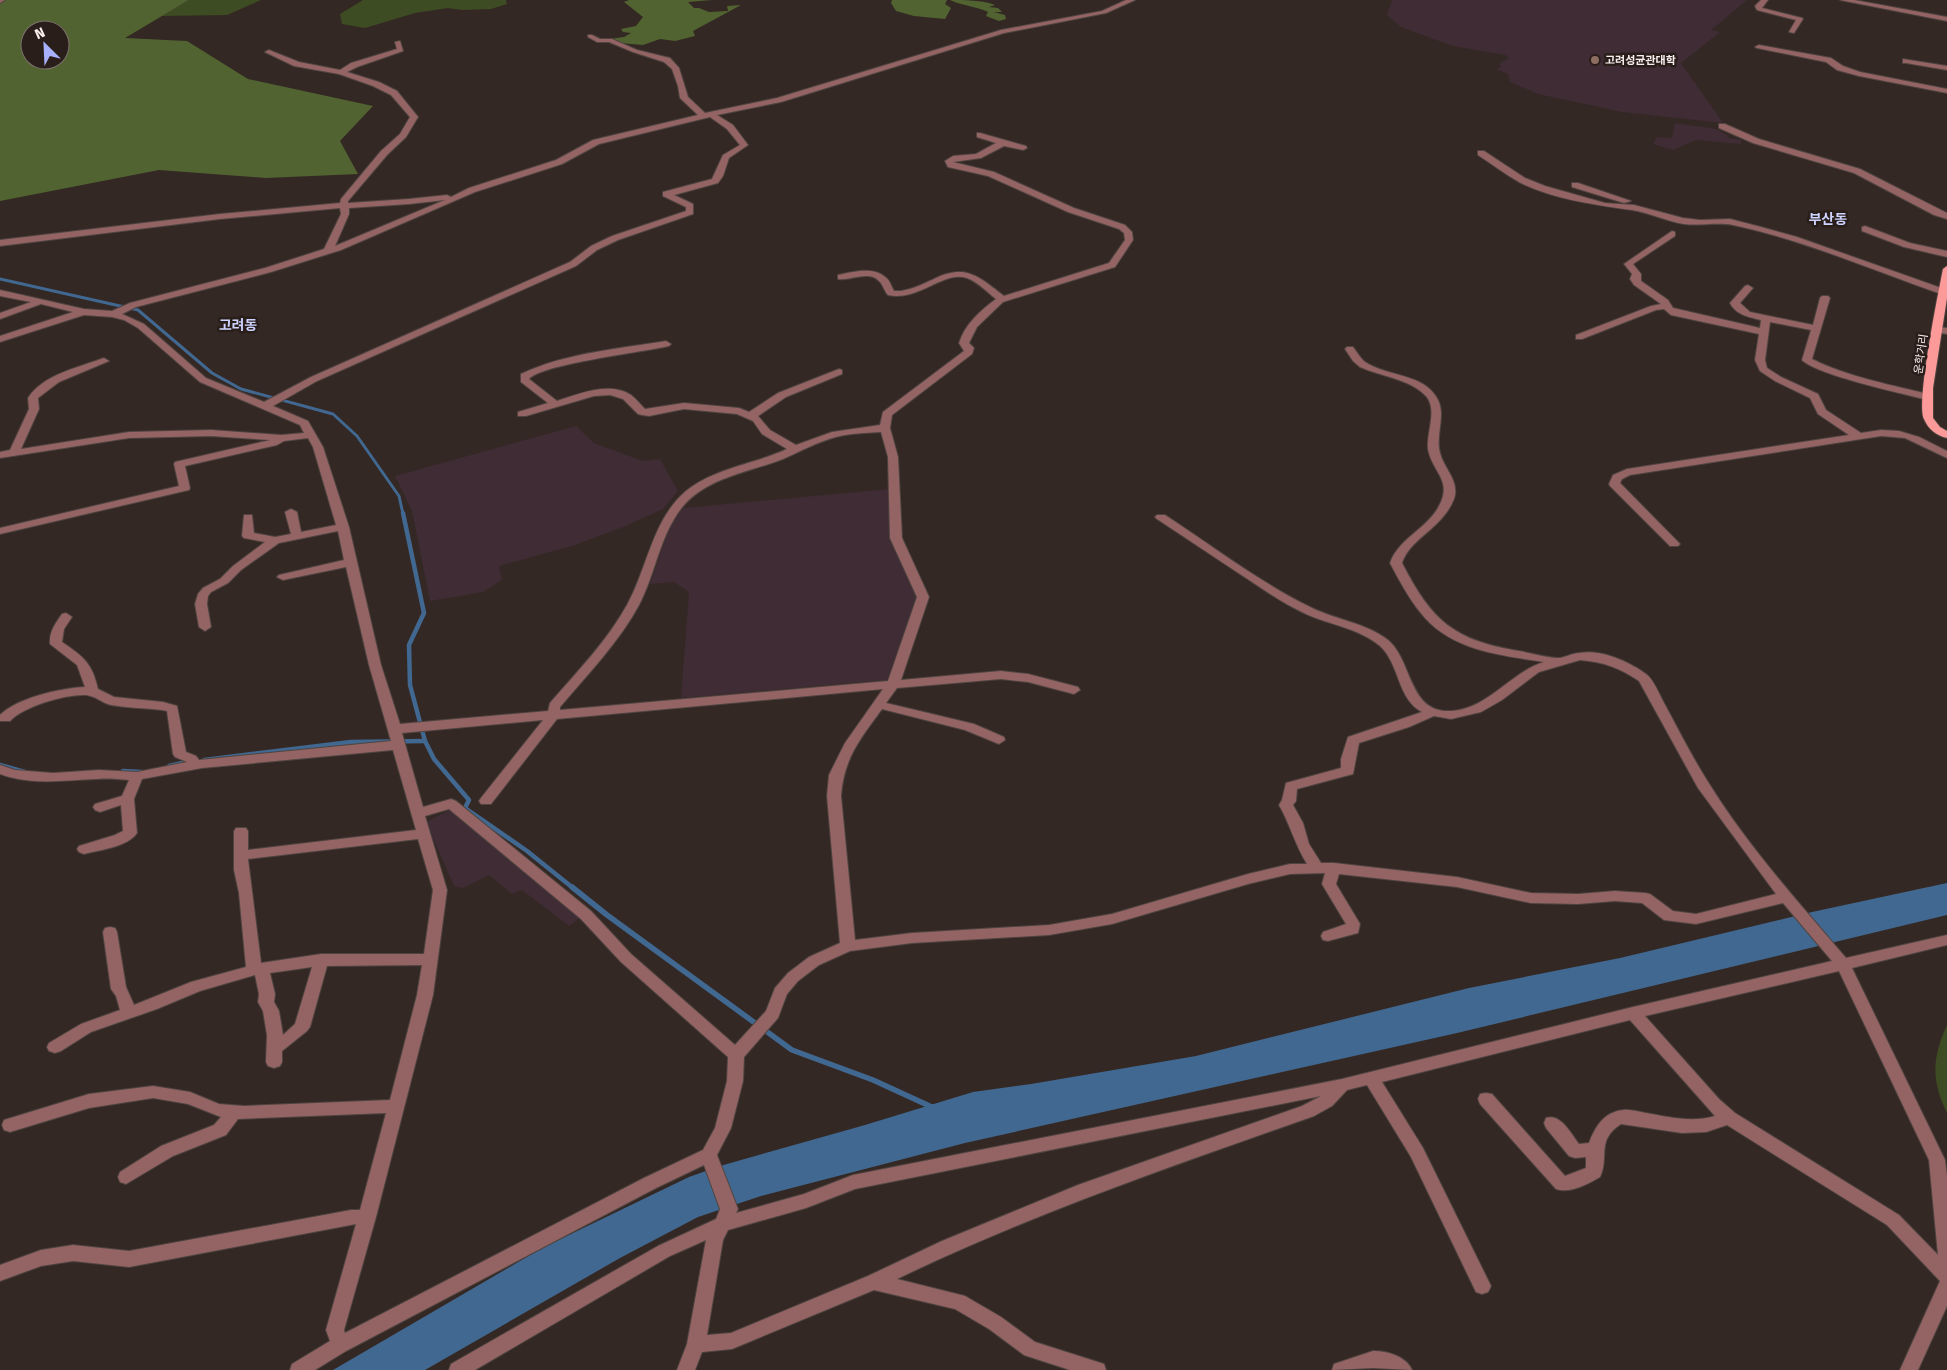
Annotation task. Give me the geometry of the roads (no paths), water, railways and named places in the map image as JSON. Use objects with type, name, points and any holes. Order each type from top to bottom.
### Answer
[{"type":"main road","name":"운학거리","points":[[1947,269],[1942,331],[1928,397],[1928,418],[1936,429],[1947,436]]},
{"type":"street","points":[[0,293],[84,312],[116,312],[133,305],[268,270],[328,251],[466,193],[559,162],[596,142],[816,90],[1003,31],[1104,12],[1132,0]]},
{"type":"street","points":[[1765,0],[1758,6],[1759,9],[1800,19],[1792,32]]},
{"type":"street","points":[[1843,0],[1947,19]]},
{"type":"street","points":[[267,405],[314,379],[573,264],[594,248],[615,238],[690,212],[690,206],[666,194],[715,181],[722,171],[726,155],[744,145],[730,127],[707,115],[684,98],[682,86],[675,68],[667,60],[635,52],[610,40],[599,41],[590,36]]},
{"type":"street","points":[[341,72],[354,65],[401,50],[398,42]]},
{"type":"street","points":[[1759,47],[1828,60],[1840,68],[1859,74],[1947,91]]},
{"type":"street","points":[[269,52],[296,64],[341,72],[376,84],[394,94],[414,117],[403,135],[384,154],[344,201],[345,214],[328,251]]},
{"type":"street","points":[[1906,61],[1947,68]]},
{"type":"street","points":[[1722,126],[1764,144],[1857,170],[1930,210],[1947,216]]},
{"type":"street","points":[[980,135],[1003,144],[1023,148]]},
{"type":"street","points":[[848,946],[834,796],[836,775],[851,744],[894,683],[923,596],[896,538],[893,457],[885,428],[887,414],[969,352],[969,348],[964,343],[965,335],[989,308],[1002,299],[1112,265],[1129,240],[1128,232],[1122,227],[1070,210],[991,174],[949,162],[953,158],[978,156],[1003,144]]},
{"type":"street","points":[[1481,153],[1528,183],[1574,197],[1700,224],[1730,222],[1758,229],[1794,239],[1944,292]]},
{"type":"street","points":[[1575,186],[1628,202],[1631,208]]},
{"type":"street","points":[[0,243],[216,216],[344,204],[414,202],[466,193]]},
{"type":"street","points":[[1865,229],[1907,245],[1947,254]]},
{"type":"street","points":[[1672,234],[1628,264],[1637,274],[1637,284],[1665,302],[1674,313],[1764,332]]},
{"type":"street","points":[[841,277],[870,274],[883,279],[891,293],[901,295],[921,289],[940,279],[962,275],[970,276],[1002,299]]},
{"type":"street","points":[[1748,288],[1736,303],[1736,306],[1747,314],[1815,328]]},
{"type":"street","points":[[1825,298],[1807,360],[1869,382],[1928,397]]},
{"type":"street","points":[[0,316],[41,301]]},
{"type":"street","points":[[1579,337],[1654,308],[1667,306]]},
{"type":"street","points":[[0,339],[84,312]]},
{"type":"street","points":[[116,312],[141,326],[203,380],[304,422],[318,447],[342,527],[375,666],[440,890],[425,995],[367,1217],[335,1330],[340,1344]]},
{"type":"street","points":[[1766,318],[1760,360],[1763,369],[1778,379],[1814,396],[1822,412],[1858,436]]},
{"type":"street","points":[[556,404],[524,380],[524,376],[537,370],[584,358],[666,344]]},
{"type":"street","points":[[1350,349],[1356,359],[1363,365],[1422,389],[1431,396],[1436,413],[1433,444],[1434,457],[1446,476],[1450,489],[1446,503],[1436,520],[1428,530],[1403,548],[1397,556],[1396,563],[1427,614],[1443,630],[1470,644],[1498,651],[1561,661]]},
{"type":"street","points":[[14,453],[34,409],[32,402],[34,397],[48,385],[76,371],[104,361]]},
{"type":"street","points":[[750,416],[782,395],[839,372]]},
{"type":"street","points":[[522,414],[593,393],[611,392],[627,397],[642,412],[649,413],[684,406],[739,411],[757,419],[766,432],[796,449]]},
{"type":"street","points":[[486,801],[554,714],[554,706],[606,645],[634,604],[666,520],[682,501],[700,486],[716,478],[778,457],[816,440],[840,433],[885,428]]},
{"type":"street","points":[[0,455],[130,435],[211,432],[281,438],[311,435]]},
{"type":"street","points":[[1674,544],[1614,484],[1617,477],[1627,472],[1858,436],[1898,432],[1918,439],[1947,455]]},
{"type":"street","points":[[0,531],[185,488],[179,464],[266,444],[281,438]]},
{"type":"street","points":[[292,512],[298,536]]},
{"type":"street","points":[[248,517],[248,536],[274,540],[342,527]]},
{"type":"street","points":[[1161,517],[1281,596],[1309,611],[1368,632],[1385,644],[1394,654],[1408,688],[1419,705],[1433,712],[1451,715],[1477,709],[1498,697],[1535,670],[1580,656],[1602,658],[1627,667],[1644,680],[1703,785],[1788,899],[1839,958],[1937,1160],[1947,1257]]},
{"type":"street","points":[[206,627],[201,604],[202,596],[206,590],[224,581],[237,568],[274,540]]},
{"type":"street","points":[[283,577],[351,562]]},
{"type":"street","points":[[66,618],[59,626],[55,638],[56,644],[82,662],[88,670],[92,692]]},
{"type":"street","points":[[0,769],[13,774],[53,777],[99,774],[137,776],[194,762],[397,739],[410,727],[1001,675],[1028,678],[1074,690]]},
{"type":"street","points":[[5,714],[27,704],[69,691],[92,692],[104,696],[110,701],[163,706],[173,709],[180,754],[194,762]]},
{"type":"street","points":[[880,705],[969,728],[999,740]]},
{"type":"street","points":[[1317,868],[1302,844],[1296,823],[1286,804],[1289,801],[1291,786],[1348,771],[1348,759],[1353,740],[1404,724],[1433,712]]},
{"type":"street","points":[[84,849],[120,839],[130,833],[127,799],[137,776]]},
{"type":"street","points":[[100,807],[127,799]]},
{"type":"street","points":[[418,813],[451,804],[586,915],[626,958],[740,1051]]},
{"type":"street","points":[[241,831],[242,855],[240,862],[242,883],[246,893],[258,969],[267,994],[266,1002],[275,1035],[275,1055],[286,1041],[302,1027],[321,960]]},
{"type":"street","points":[[242,855],[424,834]]},
{"type":"street","points":[[686,1370],[696,1344],[714,1240],[719,1225],[727,1216],[729,1209],[710,1160],[723,1128],[735,1081],[740,1051],[773,1014],[780,992],[793,976],[814,961],[848,946],[912,938],[1049,930],[1112,919],[1248,879],[1290,869],[1334,868],[1457,882],[1531,898],[1615,896],[1645,898],[1669,916],[1696,919],[1788,899]]},
{"type":"street","points":[[1328,936],[1353,929],[1353,924],[1329,884],[1334,868]]},
{"type":"street","points":[[110,932],[119,990],[123,994],[128,1013]]},
{"type":"street","points":[[458,1370],[664,1251],[719,1225],[806,1201],[853,1182],[1342,1085],[1633,1013],[1839,958],[1947,940]]},
{"type":"street","points":[[54,1047],[86,1028],[152,1005],[196,986],[258,969],[321,960],[430,959]]},
{"type":"street","points":[[1633,1013],[1713,1104],[1729,1118],[1893,1220],[1947,1276]]},
{"type":"street","points":[[1371,1078],[1418,1153],[1482,1286]]},
{"type":"street","points":[[696,1344],[732,1341],[874,1282],[948,1246],[1084,1190],[1308,1111],[1326,1101],[1342,1085]]},
{"type":"street","points":[[10,1124],[89,1101],[153,1092],[190,1098],[216,1110],[234,1112],[396,1106]]},
{"type":"street","points":[[1486,1098],[1562,1184],[1581,1179],[1594,1172],[1595,1150],[1607,1124],[1615,1117],[1624,1116],[1682,1126],[1706,1125],[1729,1118]]},
{"type":"street","points":[[126,1177],[167,1151],[189,1140],[220,1130],[234,1112]]},
{"type":"street","points":[[1552,1123],[1576,1151],[1595,1150]]},
{"type":"street","points":[[299,1370],[340,1344],[650,1183],[710,1160]]},
{"type":"street","points":[[0,1273],[41,1258],[73,1253],[129,1259],[351,1217],[367,1217]]},
{"type":"street","points":[[874,1282],[959,1302],[995,1322],[1030,1349],[1097,1370]]},
{"type":"street","points":[[1909,1370],[1946,1293]]},
{"type":"street","points":[[1341,1370],[1366,1359],[1394,1363],[1403,1370]]},
{"type":"water","points":[[1947,883],[1947,915],[1457,1033],[965,1143],[761,1196],[698,1217],[620,1258],[425,1370],[333,1370],[544,1247],[689,1177],[720,1166],[973,1092],[1196,1056],[1469,988],[1620,958],[1812,912]]},
{"type":"waterway","points":[[0,279],[138,310],[212,373],[241,389],[333,414],[357,436],[399,496],[403,514]]},
{"type":"waterway","points":[[403,513],[424,613],[409,645],[410,685],[425,741]]},
{"type":"waterway","points":[[204,760],[351,742],[425,741]]},
{"type":"waterway","points":[[425,741],[434,759],[469,800],[465,808],[527,851],[573,888]]},
{"type":"waterway","points":[[169,766],[191,761]]},
{"type":"waterway","points":[[0,765],[25,772]]},
{"type":"waterway","points":[[123,771],[142,772]]},
{"type":"waterway","points":[[572,887],[607,915],[792,1050],[873,1080],[934,1108]]},
{"type":"place","name":"고려성균관대학","points":[[1595,60]]},
{"type":"district","name":"부산동","points":[[1828,219]]},
{"type":"district","name":"고려동","points":[[238,325]]}]
